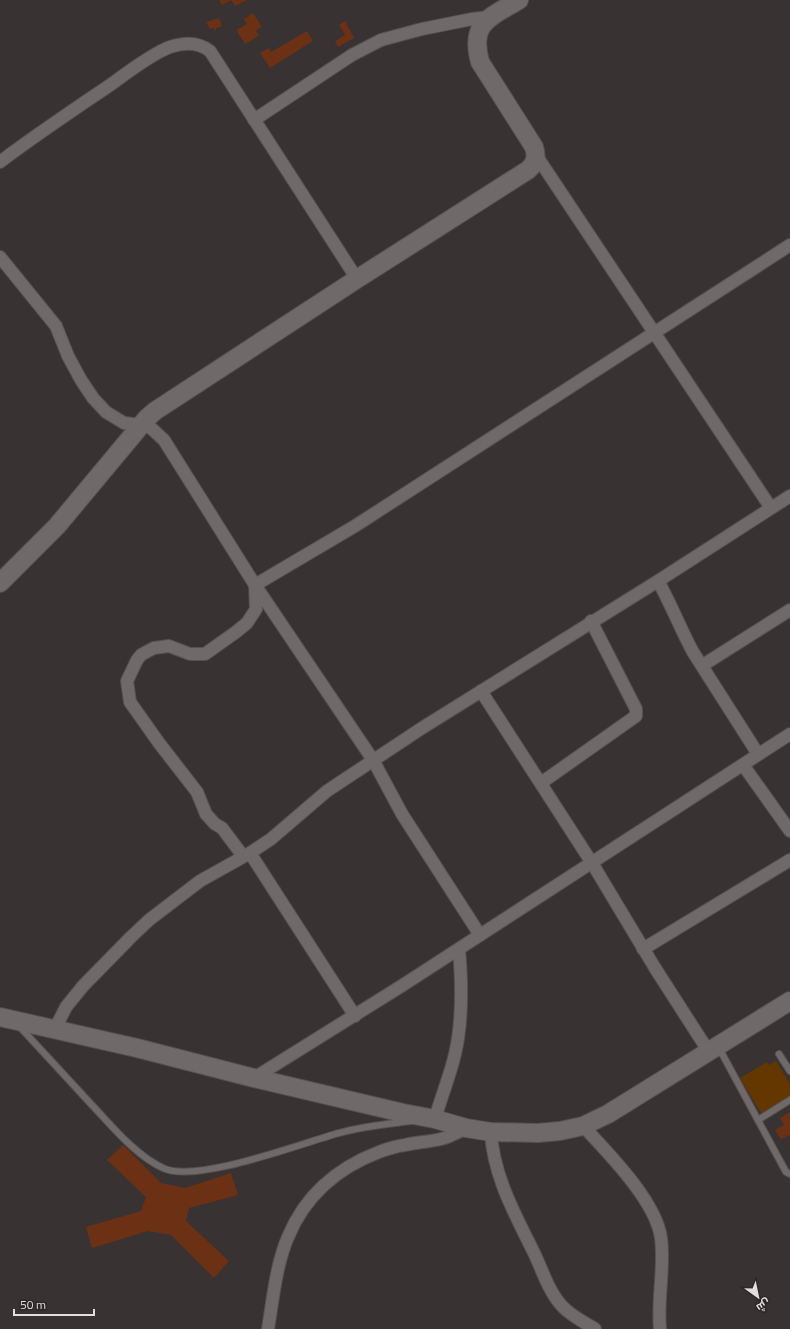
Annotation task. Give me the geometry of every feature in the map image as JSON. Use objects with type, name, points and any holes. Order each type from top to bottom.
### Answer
[{"type":"street","points":[[520,0],[490,17],[483,25],[478,35],[478,54],[480,62],[530,141],[536,154],[771,508]]},
{"type":"street","points":[[254,120],[352,55],[381,40],[422,29],[490,17]]},
{"type":"street","points":[[0,162],[146,61],[169,48],[182,44],[194,43],[204,46],[210,52],[357,279]]},
{"type":"street","points":[[0,583],[57,526],[147,418],[163,405],[528,170],[533,165],[536,154]]},
{"type":"street","points":[[255,585],[355,526],[790,245]]},
{"type":"street","points":[[0,257],[56,326],[68,356],[93,398],[106,412],[124,423],[142,425],[151,428],[164,440],[255,585],[373,760],[402,814],[480,935]]},
{"type":"street","points":[[55,1029],[66,1007],[83,986],[130,937],[149,920],[200,881],[247,855],[290,824],[327,791],[373,760],[771,508],[788,500]]},
{"type":"street","points":[[658,580],[676,616],[683,635],[758,754]]},
{"type":"street","points":[[255,585],[256,609],[247,623],[205,654],[190,654],[169,646],[154,648],[141,655],[137,660],[127,682],[130,702],[159,743],[197,792],[206,814],[215,824],[222,828],[247,855],[355,1016]]},
{"type":"street","points":[[703,665],[790,610]]},
{"type":"street","points":[[541,783],[636,716],[636,709],[591,621]]},
{"type":"street","points":[[481,691],[592,863],[643,949],[713,1049]]},
{"type":"street","points":[[254,1078],[355,1016],[790,734]]},
{"type":"street","points":[[743,765],[790,831]]},
{"type":"street","points":[[643,949],[790,860]]},
{"type":"street","points":[[435,1118],[455,1054],[459,1030],[461,974],[459,949]]},
{"type":"street","points":[[7,1019],[138,1048],[254,1078],[403,1113],[435,1118],[466,1128],[491,1132],[538,1134],[583,1126],[632,1100],[790,1000]]},
{"type":"street","points":[[583,1126],[617,1162],[654,1216],[661,1237],[662,1275],[659,1317],[660,1329]]},
{"type":"street","points":[[268,1329],[279,1266],[288,1237],[301,1212],[315,1192],[332,1177],[356,1162],[378,1152],[404,1145],[440,1140],[466,1128]]},
{"type":"street","points":[[491,1132],[492,1146],[504,1190],[555,1297],[569,1313],[595,1329]]},
{"type":"lane","points":[[7,1019],[112,1126],[148,1160],[164,1170],[179,1172],[197,1171],[235,1164],[340,1132],[371,1126],[435,1118]]},
{"type":"lane","points":[[713,1049],[758,1120],[786,1172],[790,1174]]},
{"type":"lane","points":[[779,1054],[790,1071]]},
{"type":"lane","points":[[758,1120],[790,1100]]},
{"type":"shaded area","points":[[776,1061],[790,1084],[790,1096],[761,1113],[740,1078],[767,1062],[769,1065]]},
{"type":"building","points":[[219,0],[231,0],[222,5]]},
{"type":"building","points":[[231,0],[247,0],[235,6]]},
{"type":"building","points":[[253,13],[262,27],[256,30],[259,36],[245,44],[236,30],[247,24],[244,19]]},
{"type":"building","points":[[219,18],[222,26],[216,28],[215,31],[213,28],[210,29],[206,22]]},
{"type":"building","points":[[345,21],[354,38],[338,47],[335,41],[345,35],[339,25]]},
{"type":"building","points":[[307,31],[313,41],[270,68],[260,53],[269,48],[271,52]]},
{"type":"building","points":[[790,1112],[790,1137],[789,1135],[781,1139],[775,1130],[784,1125],[780,1118]]},
{"type":"building","points":[[123,1145],[161,1183],[185,1188],[231,1173],[238,1195],[189,1208],[186,1221],[229,1261],[214,1278],[171,1235],[148,1231],[92,1248],[86,1227],[141,1211],[146,1197],[107,1160]]}]
